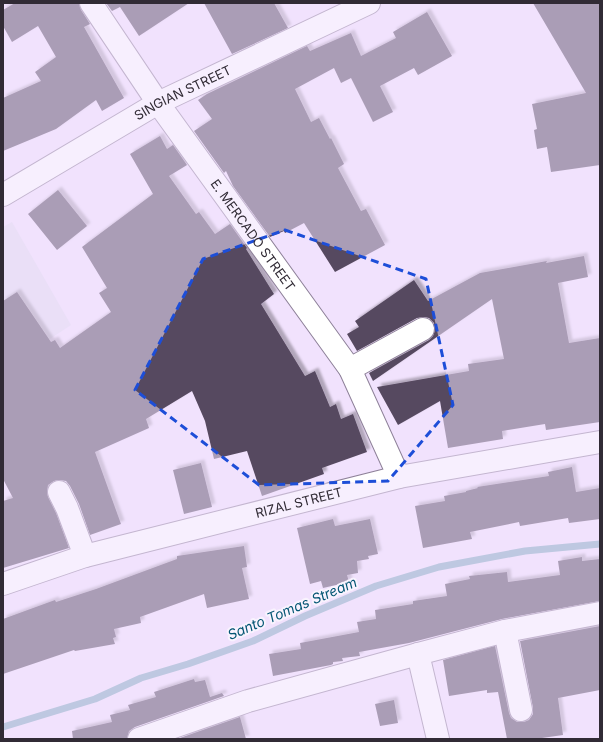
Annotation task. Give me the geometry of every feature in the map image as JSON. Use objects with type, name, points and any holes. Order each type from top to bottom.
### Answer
[{"type":"street","name":"E. MERCADO STREET","points":[[91,3],[158,103],[350,369],[399,477]]},
{"type":"street","name":"SINGIAN STREET","points":[[3,195],[158,103],[368,3]]},
{"type":"street","points":[[350,369],[423,329]]},
{"type":"street","name":"RIZAL STREET","points":[[3,584],[85,556],[399,477],[600,442]]},
{"type":"street","points":[[59,492],[67,508],[85,556]]},
{"type":"street","points":[[139,739],[248,701],[418,654],[505,631],[600,613]]},
{"type":"street","points":[[505,631],[520,710]]},
{"type":"street","points":[[418,654],[438,739]]},
{"type":"highlighted area","points":[[285,230],[426,279],[453,405],[388,481],[259,485],[135,390],[203,259]]},
{"type":"shaded area","points":[[12,222],[71,325],[3,370],[3,227]]},
{"type":"building","points":[[15,3],[79,3],[81,10],[90,24],[84,27],[124,98],[102,111],[96,100],[56,129],[3,151],[3,98],[41,81],[35,72],[56,57],[38,26],[12,42],[3,26],[3,10]]},
{"type":"building","points":[[106,3],[189,3],[139,36],[120,7],[112,11]]},
{"type":"building","points":[[204,3],[274,3],[288,28],[232,54]]},
{"type":"building","points":[[533,3],[600,3],[600,165],[551,172],[547,147],[537,149],[534,130],[537,129],[532,104],[586,93]]},
{"type":"building","points":[[427,12],[452,56],[418,75],[414,68],[380,86],[393,112],[373,122],[351,78],[341,83],[334,68],[295,89],[311,122],[319,118],[330,139],[331,138],[344,164],[338,168],[361,211],[366,209],[385,245],[335,272],[304,223],[285,233],[284,231],[270,237],[233,186],[226,171],[224,173],[194,131],[212,119],[198,100],[207,94],[307,46],[310,51],[351,33],[361,56],[396,38],[393,32]]},
{"type":"building","points":[[160,136],[167,149],[173,145],[187,165],[169,176],[196,214],[199,212],[215,234],[230,224],[247,248],[246,249],[274,294],[261,304],[305,376],[315,371],[330,407],[336,404],[341,419],[353,414],[367,452],[322,468],[324,474],[262,496],[247,451],[214,459],[205,421],[192,391],[146,419],[149,428],[95,452],[121,524],[90,535],[79,504],[70,486],[66,481],[54,481],[48,485],[48,497],[56,513],[69,548],[3,568],[3,501],[13,498],[3,479],[3,301],[17,292],[51,342],[55,340],[60,348],[111,312],[99,293],[107,288],[82,247],[153,194],[130,154]]},
{"type":"building","points":[[58,190],[87,226],[57,250],[28,214]]},
{"type":"building","points":[[584,256],[588,277],[558,283],[569,343],[600,338],[600,422],[546,430],[545,424],[502,431],[503,439],[448,448],[440,401],[398,425],[377,387],[469,371],[468,364],[504,359],[492,299],[373,381],[369,373],[429,340],[433,336],[435,330],[434,323],[429,318],[417,318],[357,351],[347,334],[359,327],[355,321],[414,280],[428,301],[480,273]]},
{"type":"building","points":[[201,463],[212,507],[184,514],[173,470]]},
{"type":"building","points":[[572,467],[576,492],[600,488],[600,519],[569,523],[568,518],[520,526],[519,522],[470,532],[472,539],[423,548],[415,506],[445,501],[444,496],[466,492],[478,488],[477,487],[549,476],[548,472]]},
{"type":"building","points":[[333,519],[335,526],[370,519],[378,554],[368,556],[369,559],[357,561],[358,573],[347,575],[349,582],[323,588],[321,581],[310,584],[297,528]]},
{"type":"building","points":[[244,546],[247,567],[242,568],[249,599],[207,608],[204,594],[140,617],[141,623],[114,629],[116,637],[113,638],[115,644],[74,650],[3,674],[3,619],[55,600],[56,602],[96,589],[177,559],[177,556]]},
{"type":"building","points":[[582,557],[582,561],[600,559],[600,601],[502,619],[409,643],[359,652],[360,656],[342,658],[343,661],[333,662],[331,665],[273,676],[269,654],[301,649],[300,643],[359,632],[357,622],[376,619],[375,610],[413,604],[413,601],[447,596],[445,584],[470,579],[469,576],[507,572],[508,582],[560,575],[558,561]]},
{"type":"building","points":[[600,626],[600,690],[558,698],[563,735],[535,739],[507,739],[498,692],[487,693],[487,690],[449,696],[443,660],[495,646],[511,718],[517,722],[529,720],[533,714],[533,708],[520,641]]},
{"type":"building","points":[[194,679],[195,682],[205,680],[210,697],[222,693],[224,696],[135,727],[129,731],[127,739],[73,739],[72,731],[112,722],[110,715],[130,710],[128,705],[156,697],[154,692]]},
{"type":"building","points":[[394,700],[398,723],[380,726],[375,704]]},
{"type":"building","points":[[240,717],[246,739],[177,739]]},
{"type":"waterway","name":"Santo Tomas Stream","points":[[3,727],[95,699],[141,678],[188,664],[253,641],[305,616],[376,586],[439,567],[525,551],[600,544]]}]
